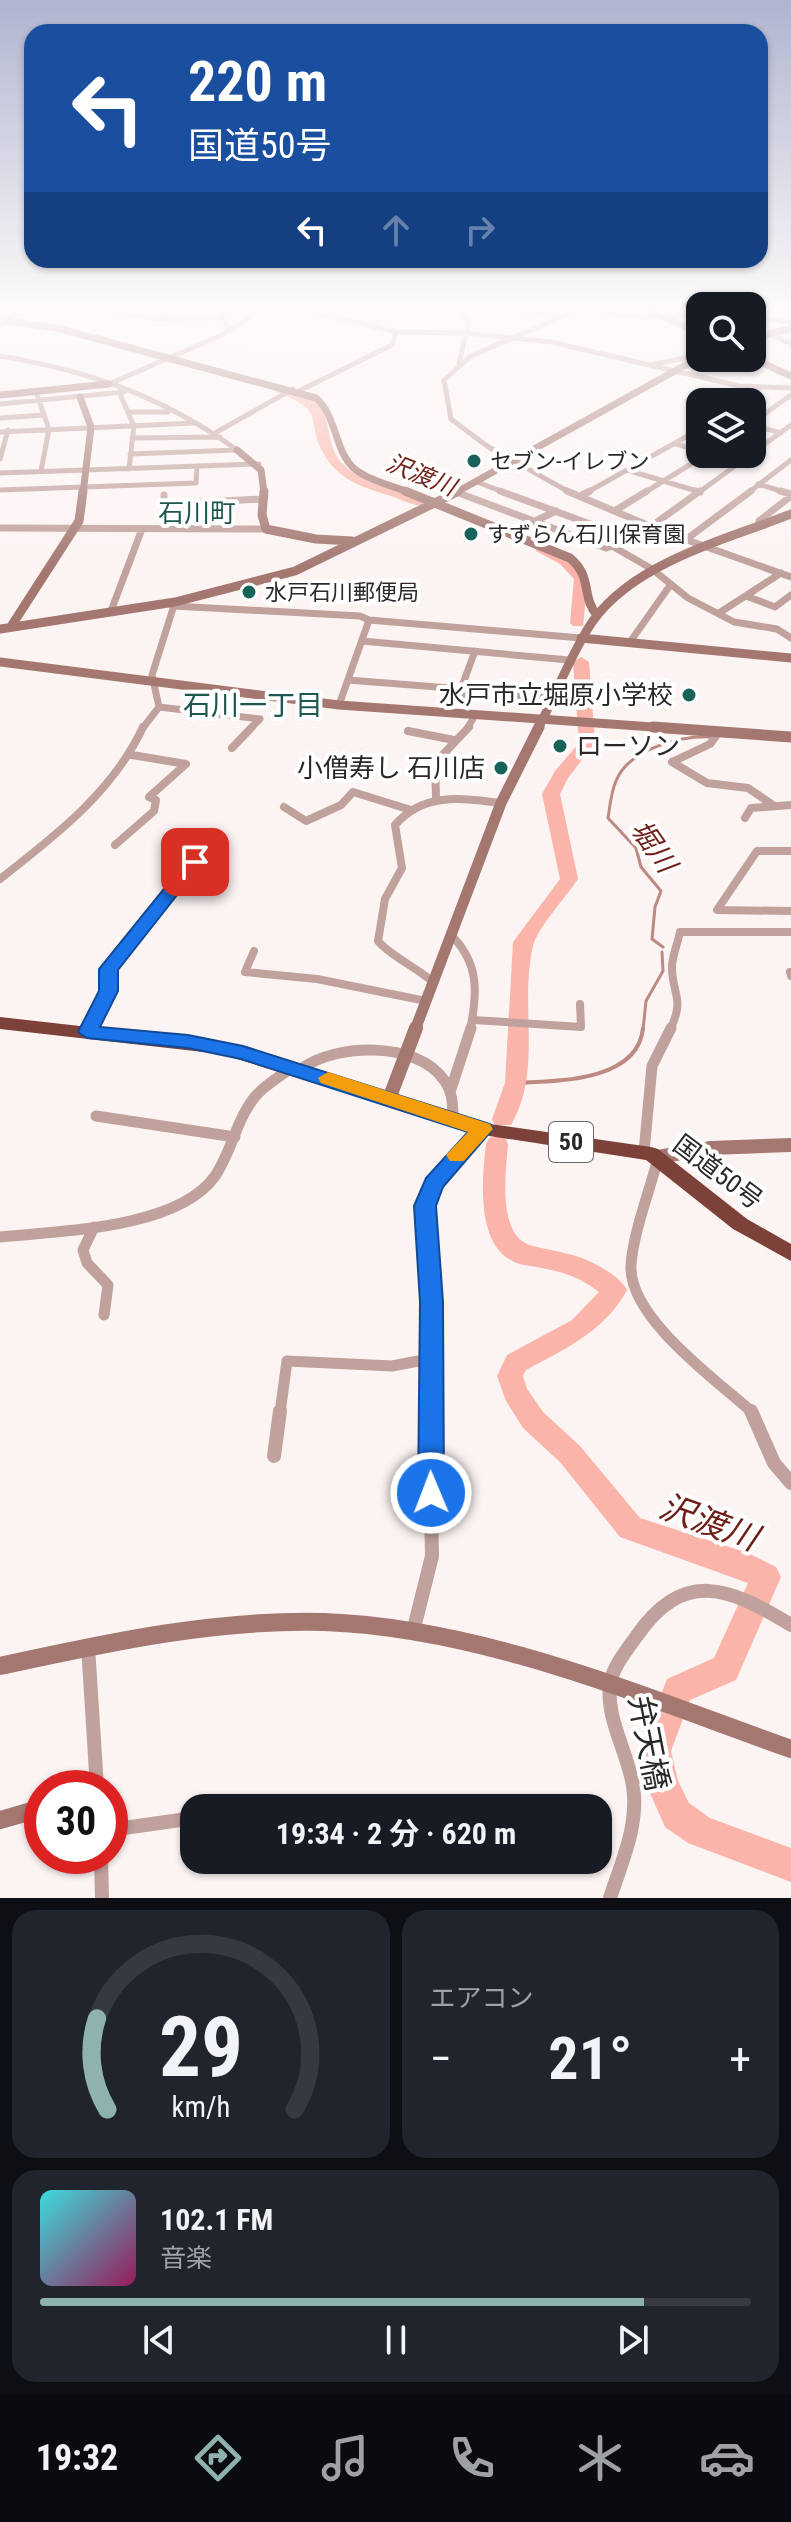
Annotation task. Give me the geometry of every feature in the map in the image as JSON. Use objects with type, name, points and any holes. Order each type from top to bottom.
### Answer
[{"type":"highway","name":"国道50号","points":[[0,1023],[188,1042],[297,1068],[483,1129],[651,1154],[740,1224],[791,1253]]},
{"type":"street","points":[[0,395],[99,395]]},
{"type":"street","points":[[0,404],[46,395]]},
{"type":"street","points":[[120,395],[134,426],[129,469]]},
{"type":"street","points":[[135,395],[197,423],[259,464],[267,478],[263,499],[266,529]]},
{"type":"street","points":[[132,438],[218,435],[282,395]]},
{"type":"street","points":[[304,395],[326,405],[345,458],[357,471],[430,504],[559,551],[579,564],[591,584],[590,607],[597,615]]},
{"type":"street","points":[[447,395],[451,419],[511,462],[616,510],[791,577]]},
{"type":"street","points":[[0,629],[174,604],[282,576],[477,482],[630,395]]},
{"type":"street","points":[[766,414],[791,395]]},
{"type":"street","points":[[37,396],[49,429],[41,471]]},
{"type":"street","points":[[12,625],[76,528],[91,427],[80,397]]},
{"type":"street","points":[[128,412],[171,412]]},
{"type":"street","points":[[0,418],[44,415]]},
{"type":"street","points":[[0,459],[4,431],[197,423]]},
{"type":"street","points":[[766,444],[791,425]]},
{"type":"street","points":[[766,428],[781,433]]},
{"type":"street","points":[[582,495],[686,438]]},
{"type":"street","points":[[676,444],[686,447]]},
{"type":"street","points":[[130,454],[237,450]]},
{"type":"street","points":[[688,538],[791,460]]},
{"type":"street","points":[[0,473],[259,464]]},
{"type":"street","points":[[0,490],[196,483],[197,466]]},
{"type":"street","points":[[616,510],[686,468]]},
{"type":"street","points":[[653,525],[733,468]]},
{"type":"street","points":[[627,470],[700,492]]},
{"type":"street","points":[[477,482],[601,528],[612,546],[652,569],[688,598],[734,622],[777,629],[791,638]]},
{"type":"street","points":[[758,484],[791,495]]},
{"type":"street","points":[[456,492],[606,548],[612,546]]},
{"type":"street","points":[[164,495],[164,504],[263,499]]},
{"type":"street","points":[[764,525],[759,521],[791,495]]},
{"type":"street","points":[[195,503],[197,529]]},
{"type":"street","points":[[512,532],[556,511]]},
{"type":"street","points":[[389,1099],[501,803],[581,638],[597,615],[627,585],[652,569],[791,514]]},
{"type":"street","points":[[0,528],[266,529],[316,539],[356,541]]},
{"type":"street","points":[[111,611],[142,529]]},
{"type":"street","points":[[719,613],[781,573]]},
{"type":"street","points":[[630,642],[671,584]]},
{"type":"street","points":[[746,596],[775,607],[791,595]]},
{"type":"street","points":[[174,604],[309,612],[791,658]]},
{"type":"street","points":[[159,707],[152,683],[174,604]]},
{"type":"street","points":[[339,705],[369,620]]},
{"type":"street","points":[[362,641],[569,660]]},
{"type":"street","points":[[452,713],[475,651]]},
{"type":"street","points":[[0,662],[339,705],[791,737]]},
{"type":"street","points":[[348,680],[550,699]]},
{"type":"street","points":[[159,707],[260,719],[232,748]]},
{"type":"street","points":[[0,879],[92,799],[132,755],[146,723],[159,707]]},
{"type":"street","points":[[436,797],[435,763],[469,727],[475,715]]},
{"type":"street","points":[[408,731],[454,740]]},
{"type":"street","points":[[719,732],[710,744],[672,762],[707,783],[748,788],[773,805]]},
{"type":"street","points":[[115,845],[154,811],[156,800],[149,797],[186,764],[132,755]]},
{"type":"street","points":[[284,807],[306,821],[341,805],[353,792],[411,810]]},
{"type":"street","points":[[433,982],[413,964],[384,949],[378,941],[384,925],[385,899],[402,868],[395,825],[411,810],[436,797],[501,803]]},
{"type":"street","points":[[745,818],[751,808],[791,805]]},
{"type":"street","points":[[87,1032],[108,991],[109,969],[170,889],[217,840]]},
{"type":"street","points":[[791,851],[757,851],[717,910],[791,911]]},
{"type":"street","points":[[791,932],[680,932],[672,966],[679,995],[677,1015],[652,1066],[651,1154],[631,1266],[635,1288],[660,1329],[756,1415],[774,1463],[791,1483]]},
{"type":"street","points":[[450,934],[464,945],[475,983],[474,1020],[451,1089],[453,1121]]},
{"type":"street","points":[[254,951],[245,972],[317,979],[426,1001]]},
{"type":"street","points":[[474,1020],[581,1027],[580,1004]]},
{"type":"street","points":[[0,1237],[141,1220],[208,1186],[254,1098],[310,1061],[356,1051],[406,1053],[442,1076],[451,1089]]},
{"type":"street","points":[[96,1116],[235,1137]]},
{"type":"street","points":[[413,1632],[432,1556],[431,1302],[424,1220],[428,1194],[451,1162],[483,1129]]},
{"type":"street","points":[[651,1154],[791,1145]]},
{"type":"street","points":[[94,1227],[83,1250],[87,1263],[108,1285],[104,1315]]},
{"type":"street","points":[[274,1456],[287,1361],[392,1366],[429,1359]]},
{"type":"street","name":"弁天橋","points":[[610,1898],[634,1815],[630,1775],[609,1688],[614,1672],[645,1620],[662,1602],[697,1588],[741,1597],[789,1624]]},
{"type":"street","points":[[0,1666],[142,1636],[252,1623],[338,1623],[413,1632],[498,1650],[791,1749]]},
{"type":"street","points":[[88,1646],[96,1770]]},
{"type":"street","points":[[0,1820],[24,1813]]},
{"type":"street","points":[[128,1827],[180,1820]]},
{"type":"street","points":[[101,1874],[102,1898]]},
{"type":"waterway","name":"沢渡川","points":[[293,395],[313,405],[323,423],[330,455],[347,474],[425,503]]},
{"type":"waterway","name":"沢渡川","points":[[541,548],[565,561],[581,578],[578,623]]},
{"type":"waterway","name":"沢渡川","points":[[503,1119],[516,1083],[523,942],[569,879],[566,857],[552,812],[551,794],[562,774],[587,743],[581,662]]},
{"type":"waterway","name":"堀川","points":[[663,947],[652,939],[655,907],[661,891],[641,867],[636,848],[608,818],[613,790],[623,770],[645,752],[673,741],[714,737]]},
{"type":"waterway","name":"堀川","points":[[643,1030],[646,1001],[663,971],[662,952]]},
{"type":"waterway","name":"堀川","points":[[516,1083],[572,1079],[611,1069],[627,1059],[638,1046],[643,1028]]},
{"type":"waterway","name":"沢渡川","points":[[497,1144],[494,1205],[502,1232],[511,1244],[523,1255],[561,1260],[581,1268],[614,1290],[606,1303],[581,1327],[516,1363],[510,1376],[515,1393],[533,1420],[570,1454],[630,1528],[738,1563],[766,1577],[725,1669],[678,1690],[655,1751],[662,1784],[677,1815],[700,1831],[791,1865]]},
{"type":"slow traffic","points":[[328,1078],[483,1129],[457,1155]]},
{"type":"place","name":"セブン-イレブン","points":[[474,461]]},
{"type":"place","name":"すずらん石川保育園","points":[[471,534]]},
{"type":"place","name":"水戸石川郵便局","points":[[249,592]]},
{"type":"place","name":"水戸市立堀原小学校","points":[[689,695]]},
{"type":"place","name":"ローソン","points":[[560,746]]},
{"type":"place","name":"小僧寿し 石川店","points":[[501,768]]},
{"type":"district","name":"石川町","points":[[197,513]]},
{"type":"district","name":"石川一丁目","points":[[253,705]]},
{"type":"route","points":[[195,862],[170,889],[109,969],[108,991],[87,1032],[188,1042],[262,1057],[483,1129],[433,1184],[425,1206],[431,1302],[428,1367],[431,1493]]}]
